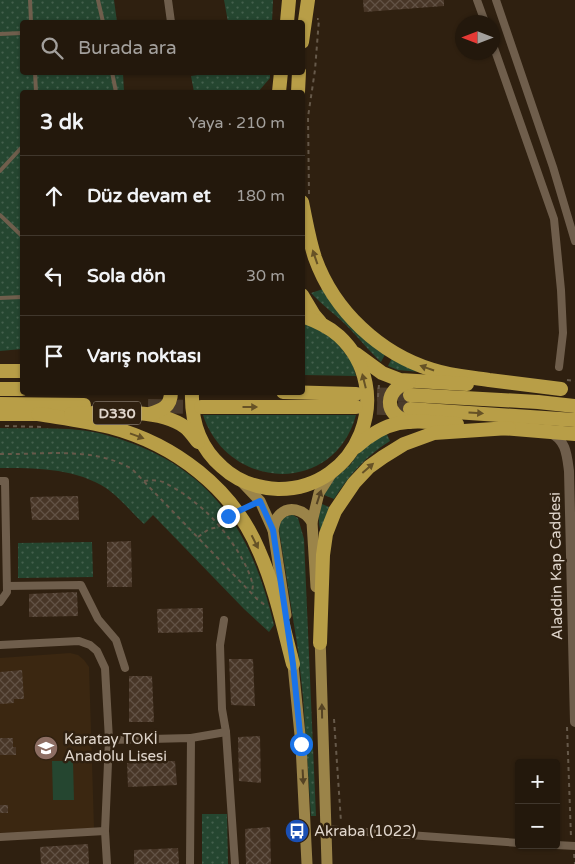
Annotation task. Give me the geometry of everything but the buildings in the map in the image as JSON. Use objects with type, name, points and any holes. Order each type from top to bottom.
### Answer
[{"type":"highway","points":[[287,20],[290,0]]},
{"type":"highway","points":[[305,22],[308,0]]},
{"type":"highway","points":[[279,90],[282,75]]},
{"type":"highway","points":[[298,90],[299,75]]},
{"type":"highway","points":[[306,202],[309,237],[328,287],[352,319],[383,346],[418,365],[446,374],[568,386]]},
{"type":"highway","points":[[305,300],[322,324],[338,336],[352,351],[382,373],[410,402],[509,428]]},
{"type":"highway","points":[[305,317],[322,324]]},
{"type":"highway","points":[[352,351],[363,375],[367,401],[363,427],[352,451]]},
{"type":"highway","points":[[0,371],[20,371]]},
{"type":"highway","points":[[192,395],[192,411],[197,430],[205,447],[217,463],[238,479],[254,485],[270,489],[287,489],[319,480],[333,471],[365,439],[385,426],[410,402],[568,386]]},
{"type":"highway","points":[[0,388],[20,389]]},
{"type":"highway","points":[[201,406],[356,400],[305,394]]},
{"type":"highway","points":[[149,410],[166,406],[170,402],[171,395]]},
{"type":"highway","points":[[410,402],[575,406]]},
{"type":"highway","points":[[410,402],[575,420]]},
{"type":"highway","name":"D330","points":[[0,404],[149,410],[185,427],[217,463]]},
{"type":"highway","name":"D330","points":[[0,414],[149,410]]},
{"type":"highway","points":[[38,414],[109,427],[148,440],[182,459],[210,480],[232,514],[249,529],[259,550],[272,585],[293,664]]},
{"type":"highway","points":[[320,643],[323,555],[326,534],[335,511],[354,483],[369,467],[404,444],[434,433],[509,428],[575,434]]},
{"type":"main road","points":[[327,864],[320,643],[312,522],[319,493],[333,471]]},
{"type":"main road","points":[[238,479],[260,501],[273,530],[293,664],[301,744],[307,864]]},
{"type":"main road","points":[[273,530],[277,518],[288,510],[298,510],[307,514],[312,522]]},
{"type":"street","points":[[168,0],[171,20]]},
{"type":"street","points":[[477,0],[482,15]]},
{"type":"street","points":[[496,0],[553,167],[575,242]]},
{"type":"street","points":[[498,60],[554,219],[563,333],[559,367]]},
{"type":"street","name":"Aladdin Kap Caddesi","points":[[534,430],[553,434],[566,449],[568,460],[575,722]]},
{"type":"street","points":[[568,460],[570,454],[575,449]]},
{"type":"street","points":[[0,481],[6,481],[4,550],[7,586],[7,592],[0,602]]},
{"type":"street","points":[[7,586],[81,585],[98,619],[116,640],[125,668]]},
{"type":"street","points":[[224,620],[220,645],[222,709],[226,732],[235,864]]},
{"type":"street","points":[[0,645],[79,641],[90,645],[97,651],[105,668],[108,740],[105,831],[106,863]]},
{"type":"street","points":[[108,740],[191,738],[226,732]]},
{"type":"street","points":[[190,864],[191,738]]},
{"type":"street","points":[[325,829],[515,843]]},
{"type":"street","points":[[0,838],[105,831]]},
{"type":"street","points":[[560,845],[575,846]]},
{"type":"lane","points":[[30,0],[31,20]]},
{"type":"lane","points":[[98,0],[103,20]]},
{"type":"lane","points":[[0,34],[20,33]]},
{"type":"lane","points":[[35,75],[36,90]]},
{"type":"lane","points":[[113,75],[116,90]]},
{"type":"lane","points":[[0,172],[20,149]]},
{"type":"lane","points":[[0,215],[20,234]]},
{"type":"lane","points":[[0,298],[20,297]]},
{"type":"path","points":[[306,16],[319,20],[315,70],[308,117],[306,202]]},
{"type":"path","points":[[568,386],[575,381]]},
{"type":"path","points":[[0,454],[63,452],[111,458],[132,469],[252,593],[268,607]]},
{"type":"path","points":[[144,481],[154,480],[162,482],[188,497],[206,512],[231,542],[247,569],[253,584],[252,593]]},
{"type":"path","points":[[219,527],[221,521],[232,514]]},
{"type":"path","points":[[198,537],[209,528],[219,527]]},
{"type":"path","points":[[333,716],[341,831]]},
{"type":"shaded area","name":"Karatay TOKİ Anadolu Lisesi","points":[[70,653],[78,655],[89,667],[94,828],[0,833],[0,658]]},
{"type":"green space","points":[[0,0],[114,0],[117,20],[20,20],[20,75],[123,75],[124,90],[20,90],[20,349],[0,351]]},
{"type":"green space","points":[[224,0],[273,0],[272,20],[228,20]]},
{"type":"green space","points":[[270,75],[270,78],[260,90],[194,90],[191,76]]},
{"type":"green space","points":[[326,288],[388,349],[381,362],[346,325],[311,293]]},
{"type":"green space","points":[[305,322],[334,339],[352,362],[356,376],[305,375]]},
{"type":"green space","points":[[394,354],[431,373],[398,370],[388,366]]},
{"type":"green space","points":[[203,415],[356,415],[344,441],[326,460],[305,471],[281,474],[257,470],[234,458],[216,440]]},
{"type":"green space","points":[[0,428],[62,429],[99,433],[136,445],[168,460],[195,479],[217,501],[236,527],[251,556],[264,589],[274,625],[269,632],[244,609],[153,515],[144,524],[107,488],[77,475],[52,470],[0,468]]},
{"type":"green space","points":[[384,428],[390,441],[373,453],[359,467],[334,499],[324,495],[334,479],[350,465],[363,447]]},
{"type":"green space","points":[[322,504],[329,507],[321,532],[319,518]]},
{"type":"green space","points":[[293,515],[298,518],[304,539],[316,816],[311,816],[298,650],[279,530],[282,519]]},
{"type":"green space","points":[[92,542],[93,577],[18,578],[18,543]]},
{"type":"green space","points":[[52,761],[73,761],[74,800],[53,800]]},
{"type":"green space","points":[[202,814],[227,814],[228,864],[202,864]]},
{"type":"tunnel","points":[[356,394],[410,395]]},
{"type":"tunnel","points":[[148,406],[201,407]]},
{"type":"tunnel","points":[[356,407],[410,409]]},
{"type":"place","name":"Karatay TOKİ Anadolu Lisesi","points":[[46,748]]},
{"type":"place","name":"Akraba (1022)","points":[[297,831]]},
{"type":"route","points":[[228,516],[260,501],[273,530],[293,664],[301,744]]}]
